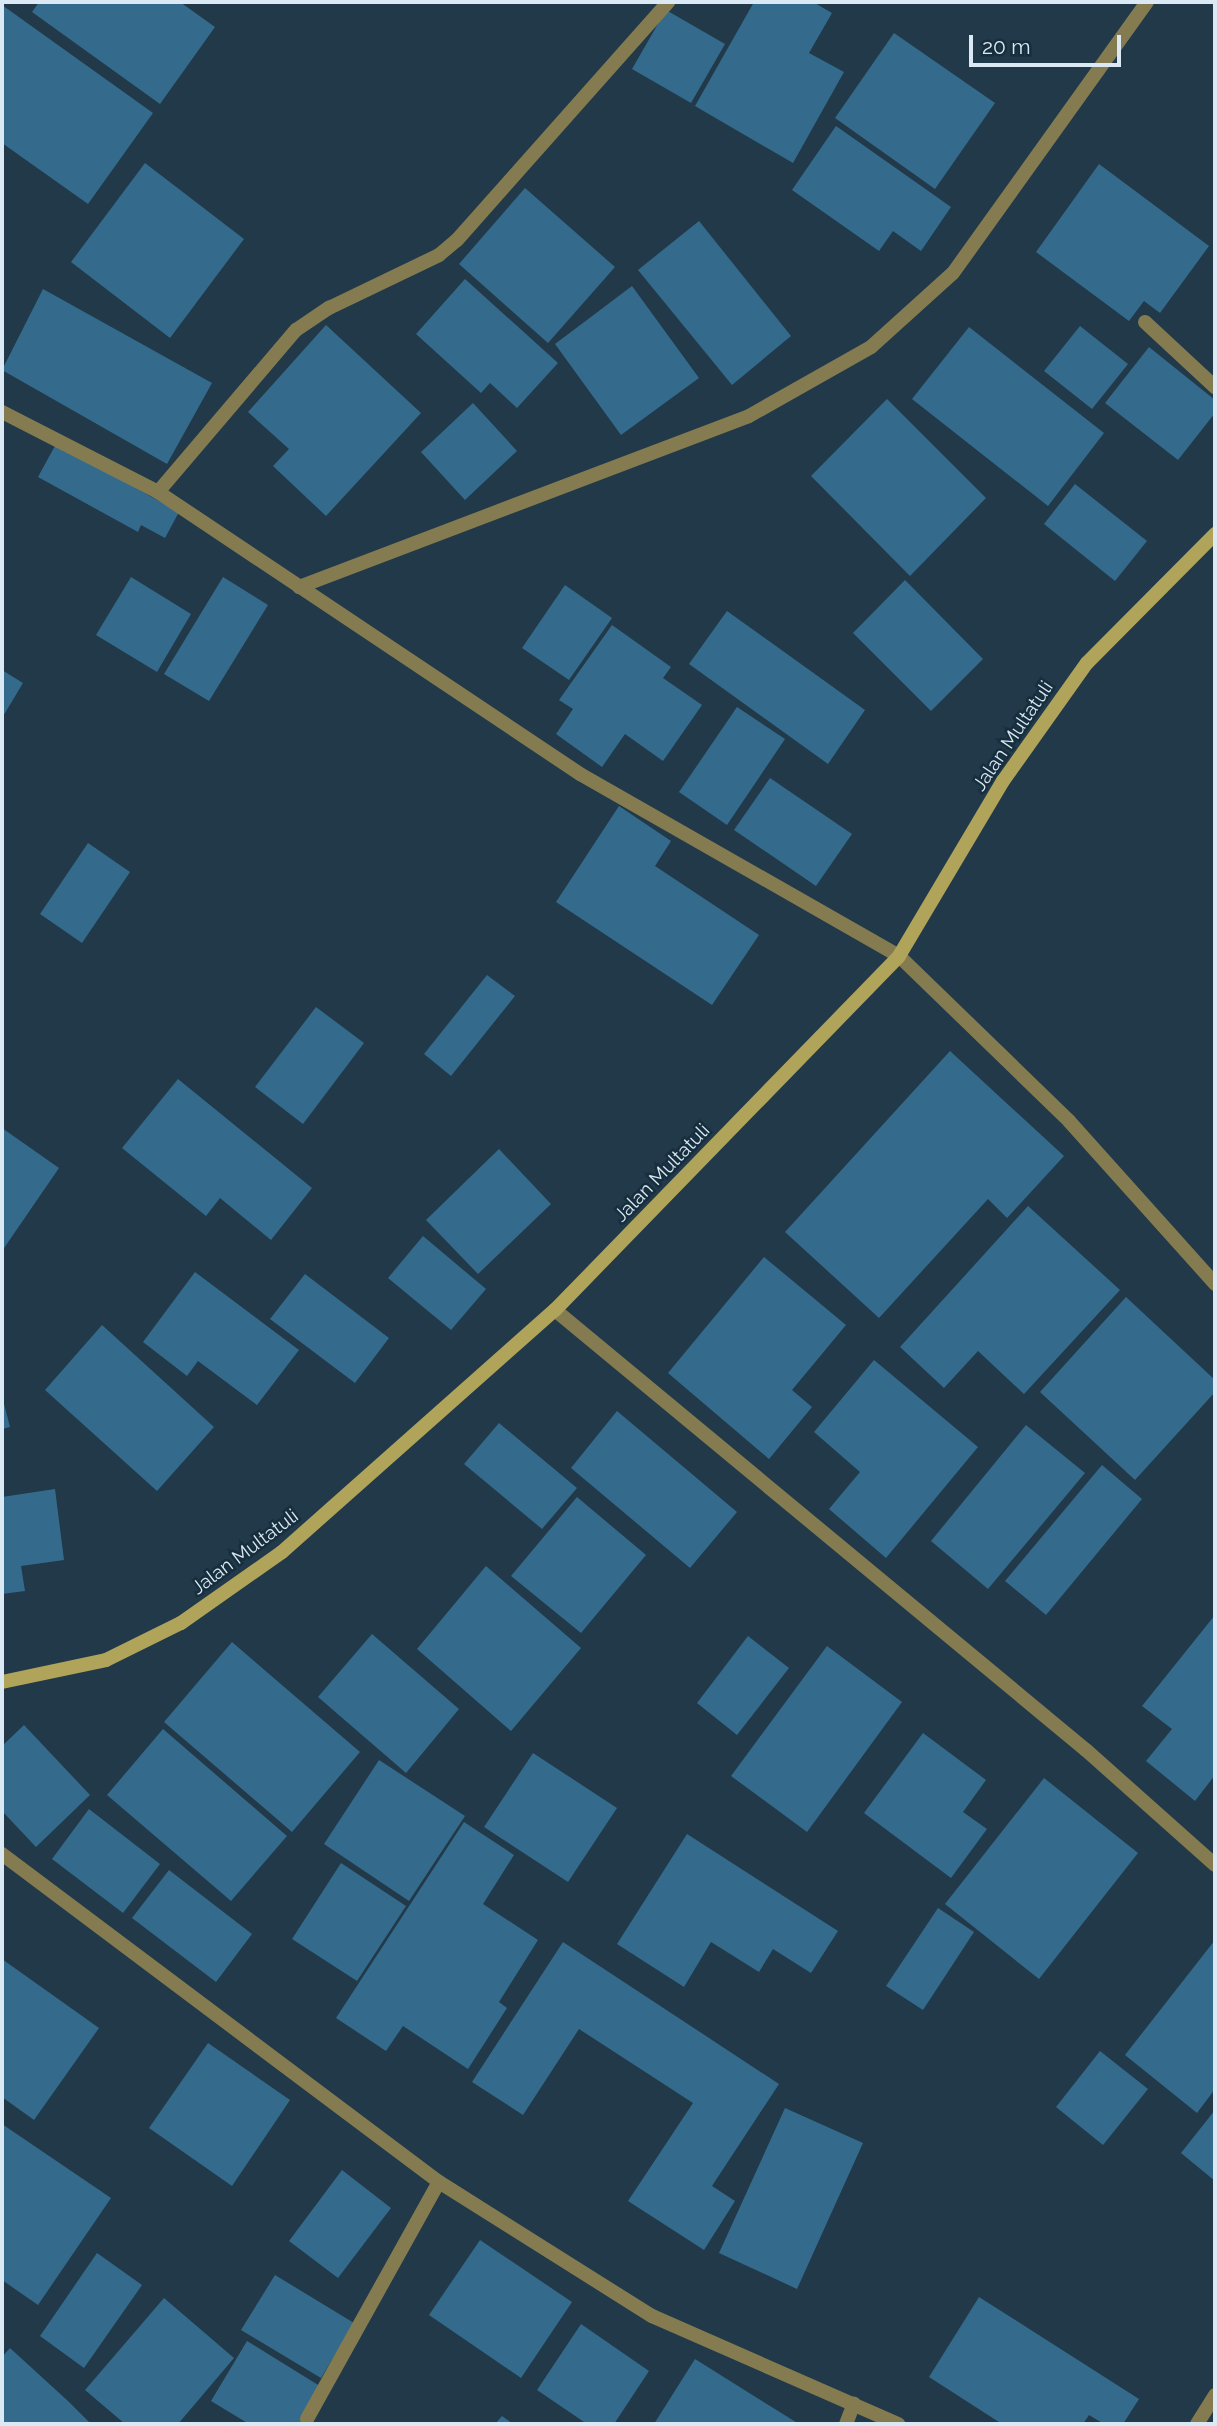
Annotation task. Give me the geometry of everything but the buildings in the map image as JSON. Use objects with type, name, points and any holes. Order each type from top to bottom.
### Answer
[{"type":"main road","name":"Jalan Multatuli","points":[[2,1682],[106,1660],[181,1623],[282,1552],[555,1310],[899,956],[1003,781],[1087,663],[1215,534]]},
{"type":"street","points":[[158,492],[296,330],[329,308],[439,255],[457,240],[668,2]]},
{"type":"street","points":[[299,587],[749,416],[871,348],[953,273],[1147,2]]},
{"type":"street","points":[[1145,322],[1215,387]]},
{"type":"street","points":[[2,412],[158,492],[580,774],[899,956],[1069,1121],[1215,1284]]},
{"type":"street","points":[[555,1310],[1086,1750],[1215,1864]]},
{"type":"street","points":[[2,1854],[439,2182],[652,2316],[898,2424]]},
{"type":"street","points":[[307,2418],[439,2182]]},
{"type":"street","points":[[1197,2424],[1215,2395]]},
{"type":"street","points":[[846,2424],[854,2403]]}]
